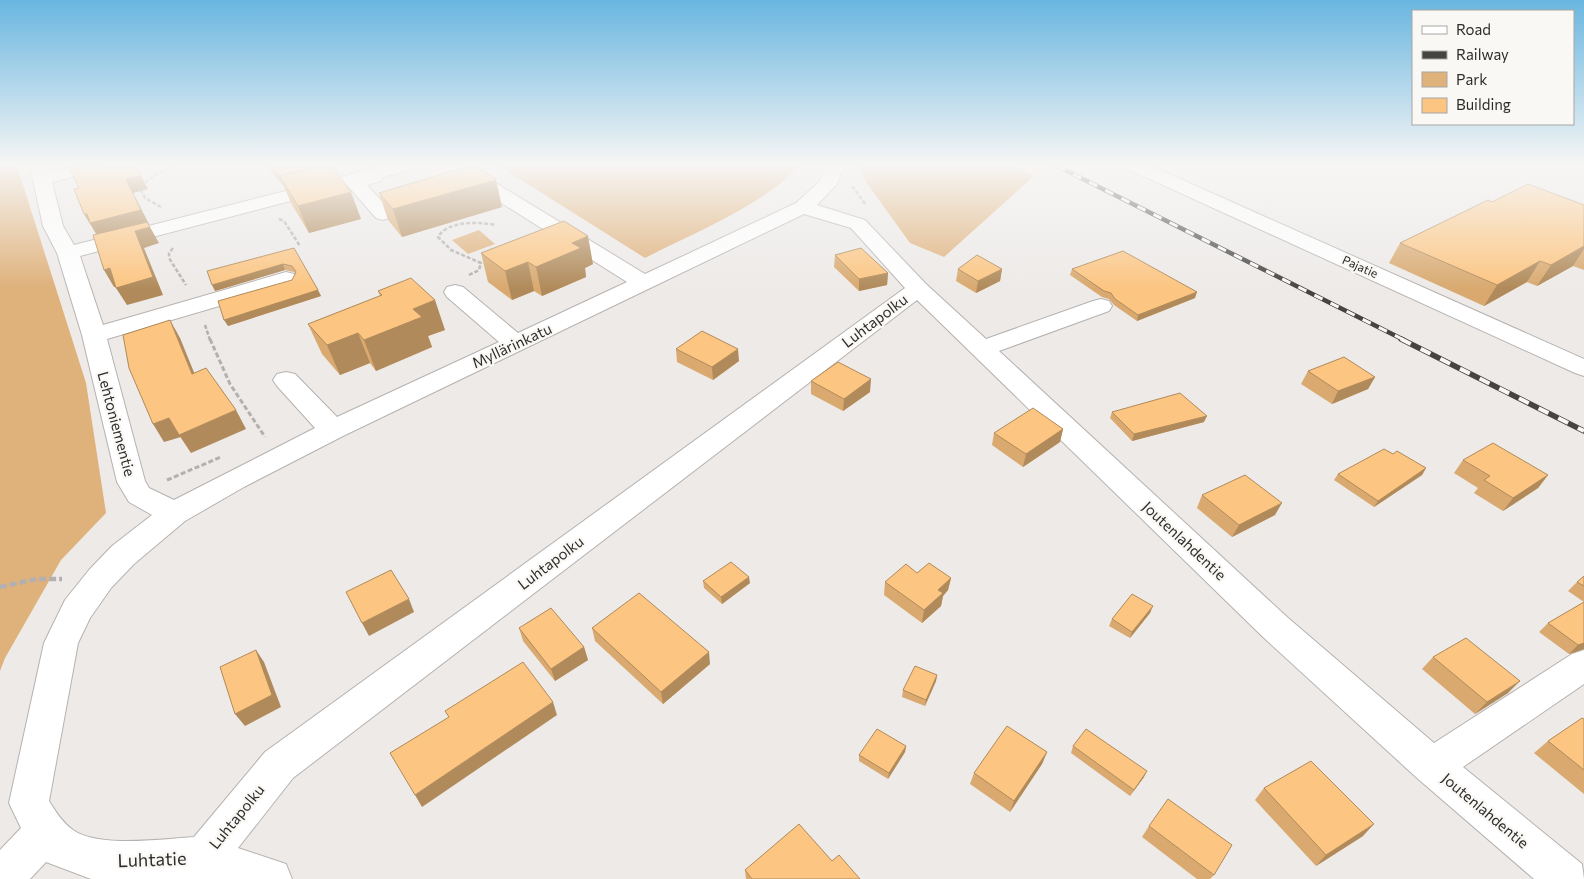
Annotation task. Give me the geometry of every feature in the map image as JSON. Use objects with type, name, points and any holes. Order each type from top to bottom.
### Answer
[{"type":"street","name":"Lehtoniementie","points":[[49,207],[53,226],[68,253],[94,335],[131,482],[139,495],[174,513]]},
{"type":"street","points":[[68,253],[245,207]]},
{"type":"street","points":[[377,207],[383,214],[406,207]]},
{"type":"street","points":[[519,207],[643,282]]},
{"type":"street","name":"Myllärinkatu","points":[[174,513],[333,430],[804,207]]},
{"type":"street","name":"Joutenlahdentie","points":[[804,207],[858,224],[918,289],[1275,627],[1431,765],[1567,879]]},
{"type":"street","name":"Pajatie","points":[[1227,207],[1584,368]]},
{"type":"street","points":[[534,242],[559,232]]},
{"type":"street","points":[[94,335],[286,279]]},
{"type":"street","name":"Luhtapolku","points":[[204,858],[279,765],[918,289]]},
{"type":"street","points":[[456,292],[516,344]]},
{"type":"street","points":[[982,349],[1101,306]]},
{"type":"street","points":[[286,380],[333,430]]},
{"type":"street","points":[[1,879],[54,841],[30,803],[61,643],[77,610],[100,579],[123,555],[174,513]]},
{"type":"street","points":[[1431,765],[1460,749],[1584,665]]},
{"type":"street","name":"Luhtatie","points":[[54,841],[103,862],[204,858],[271,879]]},
{"type":"path","points":[[163,207],[191,221]]},
{"type":"path","points":[[273,217],[284,221],[300,246]]},
{"type":"path","points":[[456,292],[449,285],[479,270],[481,263],[458,254],[440,241],[438,237],[441,232],[463,224],[482,222],[496,225]]},
{"type":"path","points":[[180,244],[169,253],[169,258],[198,305],[210,342],[245,412],[265,437]]},
{"type":"path","points":[[0,587],[38,579],[100,579]]},
{"type":"green space","points":[[0,207],[30,207],[86,383],[106,513],[61,560],[5,658],[0,671]]},
{"type":"green space","points":[[564,207],[745,207],[705,229],[645,258]]},
{"type":"green space","points":[[884,207],[1000,207],[944,257],[910,243]]},
{"type":"green space","points":[[479,230],[495,244],[468,254],[452,240]]},
{"type":"building","points":[[81,207],[140,207],[141,210],[90,223],[87,214],[84,214]]},
{"type":"building","points":[[1474,207],[1584,207],[1584,246],[1551,265],[1540,261],[1497,285],[1400,243]]},
{"type":"building","points":[[564,221],[588,236],[572,243],[581,248],[536,267],[528,262],[505,271],[481,253]]},
{"type":"building","points":[[147,222],[150,227],[135,231],[153,277],[116,288],[110,268],[104,270],[93,235]]},
{"type":"building","points":[[294,248],[318,290],[224,320],[218,301],[292,280],[296,272],[292,266],[283,264],[212,285],[207,271]]},
{"type":"building","points":[[861,248],[888,273],[859,279],[835,255]]},
{"type":"building","points":[[1123,251],[1197,292],[1138,315],[1115,299],[1111,293],[1104,291],[1072,269]]},
{"type":"building","points":[[977,255],[1002,269],[978,281],[958,269]]},
{"type":"building","points":[[411,278],[435,300],[413,309],[422,317],[364,340],[358,333],[327,345],[308,324],[382,295],[378,291]]},
{"type":"building","points":[[170,320],[192,374],[206,368],[236,410],[179,435],[169,418],[153,424],[129,368],[123,335]]},
{"type":"building","points":[[702,331],[738,349],[712,367],[676,349]]},
{"type":"building","points":[[1344,357],[1375,377],[1338,391],[1308,371]]},
{"type":"building","points":[[838,362],[871,379],[844,399],[811,381]]},
{"type":"building","points":[[1180,393],[1207,416],[1134,434],[1112,412]]},
{"type":"building","points":[[1033,408],[1063,429],[1026,454],[994,433]]},
{"type":"building","points":[[1493,443],[1548,475],[1513,498],[1484,480],[1490,476],[1463,460]]},
{"type":"building","points":[[1384,449],[1393,454],[1397,451],[1426,468],[1378,501],[1338,474]]},
{"type":"building","points":[[1245,475],[1282,503],[1239,525],[1202,495]]},
{"type":"building","points":[[731,562],[749,577],[721,597],[703,581]]},
{"type":"building","points":[[929,563],[951,578],[938,590],[943,593],[924,610],[885,582],[906,564],[917,573]]},
{"type":"building","points":[[391,570],[409,599],[362,623],[346,592]]},
{"type":"building","points":[[1584,576],[1584,586],[1577,582]]},
{"type":"building","points":[[639,593],[709,652],[661,692],[592,628]]},
{"type":"building","points":[[1132,594],[1153,606],[1132,632],[1112,619]]},
{"type":"building","points":[[1584,602],[1584,643],[1578,645],[1548,623]]},
{"type":"building","points":[[551,608],[584,647],[551,669],[519,628]]},
{"type":"building","points":[[1466,638],[1520,681],[1487,702],[1433,657]]},
{"type":"building","points":[[256,650],[272,695],[235,714],[220,667]]},
{"type":"building","points":[[523,662],[553,702],[415,795],[390,753],[449,717],[445,711]]},
{"type":"building","points":[[915,666],[937,675],[926,700],[903,690]]},
{"type":"building","points":[[1582,718],[1584,719],[1584,770],[1548,741]]},
{"type":"building","points":[[1007,726],[1047,752],[1014,801],[974,773]]},
{"type":"building","points":[[877,729],[906,746],[889,773],[859,755]]},
{"type":"building","points":[[1086,729],[1147,771],[1134,790],[1073,746]]},
{"type":"building","points":[[1311,761],[1374,824],[1326,855],[1264,788]]},
{"type":"building","points":[[1168,799],[1232,845],[1214,875],[1149,826]]},
{"type":"building","points":[[799,824],[832,861],[839,855],[860,879],[752,879],[745,870]]},
{"type":"railway","points":[[1139,207],[1404,340]]},
{"type":"railway","points":[[1401,339],[1584,431]]}]
